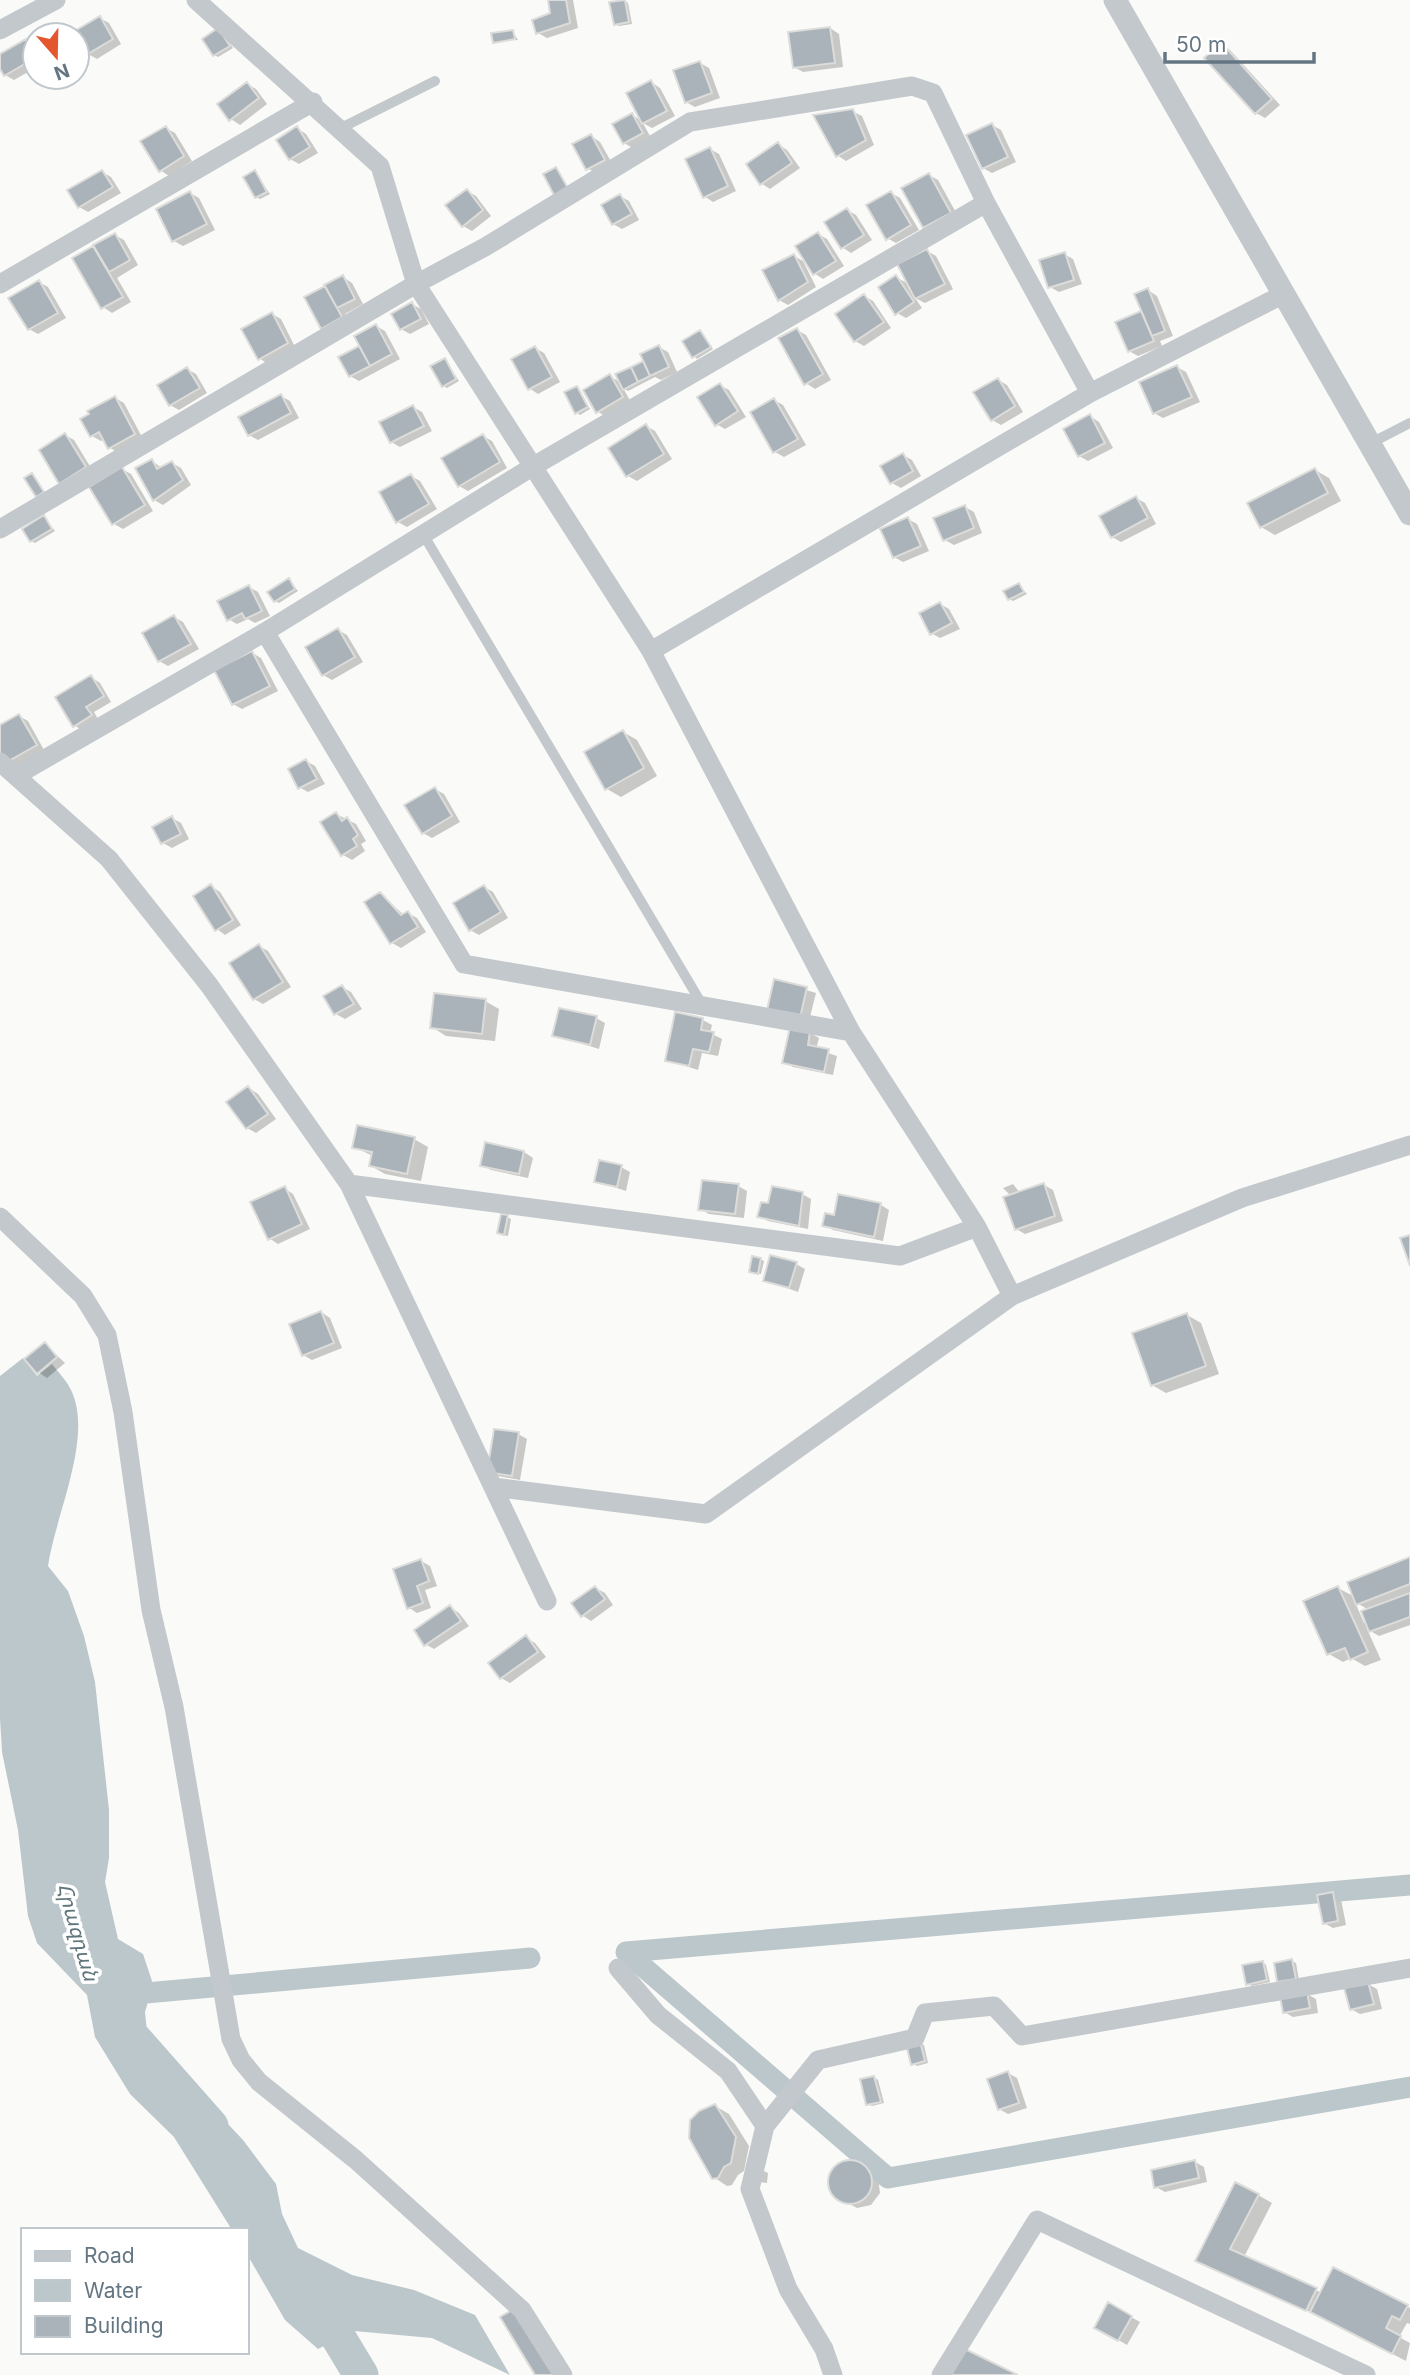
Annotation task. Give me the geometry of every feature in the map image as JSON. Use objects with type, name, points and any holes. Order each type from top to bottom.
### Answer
[{"type":"street","points":[[0,30],[56,0]]},
{"type":"street","points":[[196,0],[313,102],[380,166],[416,284],[651,651],[851,1032],[977,1227],[1012,1296]]},
{"type":"street","points":[[1115,0],[1410,514]]},
{"type":"street","points":[[0,528],[416,284],[485,247],[690,122],[912,86],[933,93],[986,203],[1090,393]]},
{"type":"street","points":[[0,284],[313,102]]},
{"type":"street","points":[[17,775],[265,632],[532,467],[986,203]]},
{"type":"street","points":[[651,651],[1090,393],[1282,295]]},
{"type":"street","points":[[265,632],[464,964],[851,1032]]},
{"type":"street","points":[[0,762],[109,859],[209,985],[349,1184],[547,1601]]},
{"type":"street","points":[[494,1487],[706,1514],[1012,1296],[1242,1198],[1410,1145]]},
{"type":"street","points":[[349,1184],[900,1256],[977,1227]]},
{"type":"street","points":[[0,1217],[83,1296],[107,1335],[123,1412],[151,1610],[174,1707],[232,2039],[241,2060],[259,2082],[356,2160],[522,2310],[563,2375]]},
{"type":"street","points":[[618,1968],[658,2015],[728,2071],[765,2126]]},
{"type":"street","points":[[834,2375],[824,2349],[788,2289],[750,2189],[765,2126],[818,2060],[915,2038],[925,2013],[994,2006],[1022,2036],[1410,1968]]},
{"type":"street","points":[[941,2375],[1037,2220],[1366,2375]]},
{"type":"lane","points":[[341,128],[435,81]]},
{"type":"lane","points":[[1368,444],[1410,423]]},
{"type":"lane","points":[[424,534],[703,1006]]},
{"type":"water","points":[[23,1358],[37,1376],[52,1364],[71,1390],[77,1409],[76,1453],[48,1566],[68,1591],[84,1636],[95,1682],[109,1810],[109,1858],[105,1882],[118,1939],[143,1954],[153,1984],[145,2012],[148,2042],[167,2083],[211,2106],[243,2140],[276,2184],[282,2214],[298,2248],[352,2275],[414,2290],[475,2315],[510,2375],[432,2338],[354,2331],[318,2349],[285,2320],[248,2256],[248,2228],[231,2228],[174,2137],[130,2094],[95,2037],[87,1995],[37,1943],[28,1916],[18,1830],[2,1752],[0,1376]]},
{"type":"building","points":[[548,0],[566,0],[570,23],[536,34],[532,20],[550,13]]},
{"type":"building","points":[[625,0],[629,22],[614,25],[609,2]]},
{"type":"building","points":[[100,16],[113,39],[91,52],[91,21]]},
{"type":"building","points":[[830,27],[835,63],[793,68],[788,32]]},
{"type":"building","points":[[218,28],[230,46],[213,56],[202,39]]},
{"type":"building","points":[[513,30],[515,39],[493,43],[491,33]]},
{"type":"building","points":[[21,42],[21,66],[4,76],[0,69],[0,54]]},
{"type":"building","points":[[1221,42],[1272,99],[1255,114],[1204,58]]},
{"type":"building","points":[[700,61],[712,93],[685,103],[673,70]]},
{"type":"building","points":[[651,80],[667,111],[642,124],[626,93]]},
{"type":"building","points":[[247,82],[259,98],[229,121],[217,104]]},
{"type":"building","points":[[853,109],[866,140],[836,157],[813,115]]},
{"type":"building","points":[[632,113],[643,133],[623,144],[612,124]]},
{"type":"building","points":[[992,123],[1008,157],[982,169],[966,135]]},
{"type":"building","points":[[166,126],[184,156],[159,172],[140,141]]},
{"type":"building","points":[[297,126],[310,147],[289,160],[276,140]]},
{"type":"building","points":[[591,134],[605,160],[586,170],[572,144]]},
{"type":"building","points":[[778,142],[792,163],[760,185],[746,164]]},
{"type":"building","points":[[710,147],[728,186],[703,198],[685,159]]},
{"type":"building","points":[[556,167],[569,190],[555,197],[543,174]]},
{"type":"building","points":[[102,170],[113,187],[78,208],[67,190]]},
{"type":"building","points":[[255,170],[267,192],[255,198],[243,177]]},
{"type":"building","points":[[929,173],[951,213],[923,228],[901,188]]},
{"type":"building","points":[[467,189],[483,210],[462,227],[445,205]]},
{"type":"building","points":[[190,191],[207,224],[172,242],[156,209]]},
{"type":"building","points":[[891,191],[911,225],[886,240],[866,205]]},
{"type":"building","points":[[620,194],[632,214],[612,225],[601,205]]},
{"type":"building","points":[[847,208],[864,235],[841,249],[824,222]]},
{"type":"building","points":[[818,232],[836,261],[813,275],[795,246]]},
{"type":"building","points":[[115,233],[130,260],[109,272],[93,245]]},
{"type":"building","points":[[93,246],[123,297],[101,309],[72,258]]},
{"type":"building","points":[[927,249],[945,284],[915,299],[897,264]]},
{"type":"building","points":[[1065,252],[1074,280],[1048,288],[1039,260]]},
{"type":"building","points":[[794,254],[808,282],[778,301],[762,270]]},
{"type":"building","points":[[343,275],[355,299],[337,308],[324,285]]},
{"type":"building","points":[[896,275],[914,302],[895,315],[878,287]]},
{"type":"building","points":[[39,280],[58,313],[28,330],[8,298]]},
{"type":"building","points":[[325,286],[342,317],[321,329],[304,297]]},
{"type":"building","points":[[1148,288],[1165,331],[1152,336],[1134,294]]},
{"type":"building","points":[[864,294],[884,322],[854,342],[835,314]]},
{"type":"building","points":[[412,302],[421,319],[400,330],[391,314]]},
{"type":"building","points":[[1141,311],[1154,341],[1128,352],[1115,322]]},
{"type":"building","points":[[272,312],[288,343],[258,360],[241,329]]},
{"type":"building","points":[[376,324],[392,354],[370,366],[354,336]]},
{"type":"building","points":[[797,328],[823,374],[804,385],[778,338]]},
{"type":"building","points":[[700,330],[711,347],[692,358],[682,341]]},
{"type":"building","points":[[659,345],[669,367],[650,376],[640,354]]},
{"type":"building","points":[[359,346],[370,366],[349,377],[338,357]]},
{"type":"building","points":[[535,346],[552,377],[528,390],[511,359]]},
{"type":"building","points":[[445,358],[456,379],[442,387],[430,366]]},
{"type":"building","points":[[643,361],[650,376],[638,382],[631,367]]},
{"type":"building","points":[[1177,365],[1192,397],[1153,414],[1139,382]]},
{"type":"building","points":[[187,367],[200,388],[169,406],[157,385]]},
{"type":"building","points":[[631,367],[638,382],[623,390],[615,374]]},
{"type":"building","points":[[610,374],[623,397],[596,413],[583,390]]},
{"type":"building","points":[[998,378],[1015,406],[991,421],[973,392]]},
{"type":"building","points":[[720,383],[738,411],[715,426],[697,397]]},
{"type":"building","points":[[577,386],[588,407],[575,414],[564,392]]},
{"type":"building","points":[[281,394],[291,413],[248,436],[238,417]]},
{"type":"building","points":[[115,396],[135,434],[108,449],[99,432],[90,437],[80,419],[89,414],[87,411]]},
{"type":"building","points":[[774,398],[798,439],[773,453],[750,412]]},
{"type":"building","points":[[413,405],[424,426],[390,443],[379,422]]},
{"type":"building","points":[[1090,414],[1105,443],[1078,457],[1063,429]]},
{"type":"building","points":[[646,424],[664,454],[626,477],[608,448]]},
{"type":"building","points":[[65,433],[86,467],[59,484],[39,450]]},
{"type":"building","points":[[483,434],[500,462],[458,487],[441,458]]},
{"type":"building","points":[[903,453],[913,471],[890,484],[880,466]]},
{"type":"building","points":[[152,459],[157,469],[172,461],[183,480],[153,501],[135,468]]},
{"type":"building","points":[[122,467],[145,505],[112,525],[89,487]]},
{"type":"building","points":[[1315,468],[1328,493],[1260,528],[1247,503]]},
{"type":"building","points":[[32,473],[44,492],[36,497],[24,478]]},
{"type":"building","points":[[411,474],[429,504],[396,523],[379,492]]},
{"type":"building","points":[[1136,496],[1148,518],[1111,538],[1099,516]]},
{"type":"building","points":[[965,505],[974,528],[943,541],[933,518]]},
{"type":"building","points":[[44,515],[52,529],[30,542],[22,529]]},
{"type":"building","points":[[908,517],[921,546],[893,558],[880,529]]},
{"type":"building","points":[[289,578],[295,589],[274,602],[267,592]]},
{"type":"building","points":[[1019,583],[1024,592],[1008,600],[1003,591]]},
{"type":"building","points":[[249,585],[262,611],[245,619],[242,613],[227,621],[217,601]]},
{"type":"building","points":[[940,602],[952,623],[930,635],[919,613]]},
{"type":"building","points":[[174,615],[191,644],[158,662],[142,633]]},
{"type":"building","points":[[338,628],[355,657],[322,676],[305,647]]},
{"type":"building","points":[[252,651],[270,686],[232,705],[214,670]]},
{"type":"building","points":[[91,675],[104,696],[86,707],[92,715],[73,727],[55,697]]},
{"type":"building","points":[[19,714],[37,745],[5,763],[0,754],[0,725]]},
{"type":"building","points":[[623,730],[644,768],[605,790],[584,752]]},
{"type":"building","points":[[306,759],[317,779],[298,789],[288,769]]},
{"type":"building","points":[[435,787],[452,816],[422,834],[404,805]]},
{"type":"building","points":[[336,812],[342,821],[347,817],[358,835],[353,839],[357,846],[341,856],[320,822]]},
{"type":"building","points":[[172,816],[181,834],[161,844],[152,827]]},
{"type":"building","points":[[211,884],[233,920],[215,931],[193,896]]},
{"type":"building","points":[[484,885],[501,912],[469,931],[453,903]]},
{"type":"building","points":[[380,892],[401,915],[408,911],[418,927],[390,944],[364,902]]},
{"type":"building","points":[[259,944],[283,982],[253,1000],[229,963]]},
{"type":"building","points":[[774,979],[807,987],[800,1018],[767,1010]]},
{"type":"building","points":[[342,985],[354,1004],[334,1015],[323,996]]},
{"type":"building","points":[[434,993],[486,999],[482,1034],[430,1028]]},
{"type":"building","points":[[559,1008],[597,1016],[590,1045],[552,1036]]},
{"type":"building","points":[[675,1012],[703,1018],[701,1030],[714,1032],[709,1052],[693,1049],[689,1066],[665,1061]]},
{"type":"building","points":[[790,1027],[810,1032],[808,1045],[829,1049],[824,1072],[782,1063]]},
{"type":"building","points":[[248,1086],[268,1114],[246,1129],[226,1102]]},
{"type":"building","points":[[357,1125],[415,1137],[407,1174],[369,1166],[372,1152],[352,1148]]},
{"type":"building","points":[[485,1142],[524,1151],[519,1174],[480,1166]]},
{"type":"building","points":[[599,1160],[622,1165],[617,1187],[594,1182]]},
{"type":"building","points":[[702,1180],[739,1184],[735,1214],[698,1210]]},
{"type":"building","points":[[1044,1183],[1055,1216],[1015,1230],[1003,1197]]},
{"type":"building","points":[[285,1186],[302,1224],[268,1240],[250,1202]]},
{"type":"building","points":[[772,1186],[803,1192],[799,1226],[757,1217],[761,1202],[768,1203]]},
{"type":"building","points":[[838,1194],[881,1203],[874,1237],[822,1226],[825,1213],[834,1215]]},
{"type":"building","points":[[501,1214],[508,1215],[504,1235],[497,1233]]},
{"type":"building","points":[[1410,1235],[1410,1266],[1400,1238]]},
{"type":"building","points":[[770,1255],[797,1262],[789,1288],[763,1281]]},
{"type":"building","points":[[752,1256],[761,1258],[758,1274],[749,1272]]},
{"type":"building","points":[[321,1311],[334,1343],[302,1356],[289,1324]]},
{"type":"building","points":[[1187,1313],[1206,1366],[1151,1386],[1132,1333]]},
{"type":"building","points":[[45,1342],[57,1357],[37,1374],[24,1359]]},
{"type":"building","points":[[494,1429],[519,1432],[512,1476],[487,1472]]},
{"type":"building","points":[[1410,1557],[1410,1584],[1356,1605],[1347,1582]]},
{"type":"building","points":[[421,1559],[429,1581],[417,1586],[423,1603],[407,1609],[393,1569]]},
{"type":"building","points":[[595,1586],[605,1599],[581,1617],[571,1603]]},
{"type":"building","points":[[1338,1586],[1368,1652],[1350,1660],[1345,1648],[1327,1655],[1303,1601]]},
{"type":"building","points":[[1410,1593],[1410,1617],[1369,1632],[1361,1611]]},
{"type":"building","points":[[450,1605],[461,1621],[424,1646],[414,1630]]},
{"type":"building","points":[[526,1635],[538,1652],[500,1679],[488,1663]]},
{"type":"building","points":[[1333,1892],[1338,1921],[1323,1924],[1317,1895]]},
{"type":"building","points":[[1292,1959],[1296,1979],[1277,1982],[1274,1963]]},
{"type":"building","points":[[1263,1961],[1267,1980],[1246,1985],[1242,1965]]},
{"type":"building","points":[[1368,1982],[1374,2004],[1350,2010],[1344,1988]]},
{"type":"building","points":[[1307,1992],[1310,2008],[1283,2013],[1280,1997]]},
{"type":"building","points":[[920,2041],[925,2061],[911,2065],[906,2044]]},
{"type":"building","points":[[1008,2071],[1019,2103],[998,2110],[987,2079]]},
{"type":"building","points":[[874,2076],[881,2102],[866,2105],[860,2079]]},
{"type":"building","points":[[715,2104],[736,2137],[731,2163],[724,2167],[718,2178],[712,2179],[689,2138],[690,2120],[699,2111]]},
{"type":"building","points":[[850,2160],[866,2166],[872,2182],[866,2198],[850,2204],[834,2198],[828,2182],[834,2166]]},
{"type":"building","points":[[1195,2160],[1199,2178],[1154,2188],[1151,2170]]},
{"type":"building","points":[[1235,2182],[1259,2194],[1230,2249],[1317,2288],[1306,2311],[1195,2261]]},
{"type":"building","points":[[1333,2267],[1408,2305],[1400,2320],[1392,2316],[1386,2328],[1401,2336],[1392,2354],[1310,2312]]},
{"type":"building","points":[[1108,2302],[1132,2316],[1118,2341],[1094,2328]]},
{"type":"building","points":[[517,2307],[559,2375],[535,2375],[500,2317]]},
{"type":"building","points":[[965,2349],[1018,2375],[951,2375]]},
{"type":"waterway","points":[[626,1952],[1410,1885]]},
{"type":"waterway","points":[[626,1952],[888,2178],[1410,2087]]},
{"type":"waterway","points":[[124,1995],[530,1958]]},
{"type":"waterway","name":"Հրազդան","points":[[128,2032],[211,2126]]},
{"type":"waterway","name":"Հրազդան","points":[[314,2297],[361,2375]]}]
